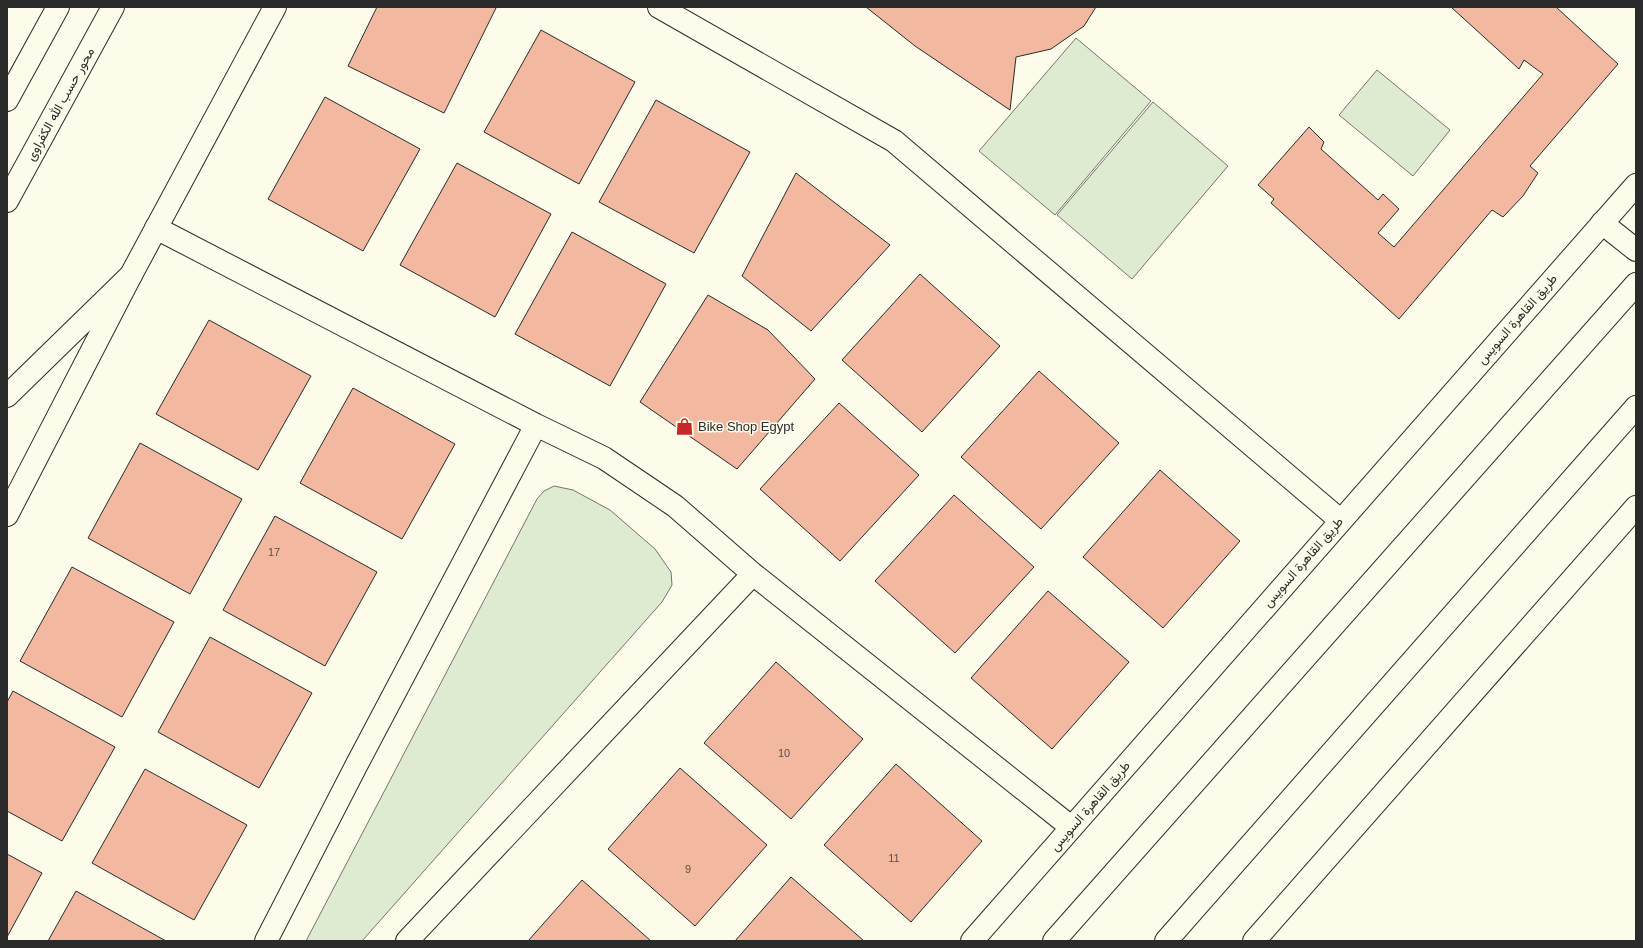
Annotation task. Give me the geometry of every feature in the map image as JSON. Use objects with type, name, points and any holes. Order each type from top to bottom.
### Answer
[{"type":"street","points":[[7,100],[58,7]]},
{"type":"street","name":"محور حسب الله الكفراوى","points":[[7,201],[113,7]]},
{"type":"street","points":[[7,515],[131,275],[275,7]]},
{"type":"street","points":[[659,7],[894,140],[1340,520]]},
{"type":"street","name":"طريق القاهرة السويس","points":[[972,941],[1340,520],[1636,185]]},
{"type":"street","points":[[1602,223],[1636,250]]},
{"type":"street","points":[[156,228],[536,425],[604,458],[675,506],[753,574],[1071,827]]},
{"type":"street","points":[[7,396],[131,275]]},
{"type":"street","points":[[1054,941],[1636,284]]},
{"type":"street","points":[[1166,941],[1636,406]]},
{"type":"street","points":[[266,941],[536,425]]},
{"type":"street","points":[[1254,941],[1636,507]]},
{"type":"street","points":[[407,941],[753,574]]},
{"type":"green space","points":[[1076,38],[1151,101],[1055,215],[979,151]]},
{"type":"green space","points":[[1377,70],[1450,130],[1413,176],[1339,115]]},
{"type":"green space","points":[[1153,102],[1228,166],[1132,279],[1057,215]]},
{"type":"green space","points":[[554,486],[573,490],[610,510],[655,549],[671,572],[672,585],[662,602],[362,941],[306,941],[537,499],[544,491]]},
{"type":"building","points":[[377,7],[496,8],[444,113],[348,66]]},
{"type":"building","points":[[866,7],[1096,7],[1084,26],[1051,49],[1016,57],[1010,110],[915,46]]},
{"type":"building","points":[[1451,7],[1556,7],[1618,64],[1530,166],[1538,173],[1523,196],[1503,217],[1492,210],[1399,319],[1271,203],[1274,199],[1258,185],[1309,127],[1324,142],[1321,149],[1378,200],[1383,194],[1399,209],[1378,233],[1394,247],[1543,74],[1524,60],[1519,69]]},
{"type":"building","points":[[541,30],[635,82],[579,184],[484,132]]},
{"type":"building","points":[[325,97],[420,149],[363,251],[268,199]]},
{"type":"building","points":[[656,100],[750,152],[694,253],[599,202]]},
{"type":"building","points":[[457,163],[551,214],[495,317],[400,265]]},
{"type":"building","points":[[796,173],[890,245],[811,331],[742,276]]},
{"type":"building","points":[[572,232],[666,284],[610,386],[515,334]]},
{"type":"building","points":[[920,274],[1000,346],[922,432],[842,360]]},
{"type":"building","points":[[708,295],[768,330],[815,379],[737,469],[640,402]]},
{"type":"building","points":[[209,320],[311,376],[258,470],[156,414]]},
{"type":"building","points":[[1039,371],[1119,443],[1041,529],[961,457]]},
{"type":"building","points":[[353,388],[455,444],[402,539],[300,483]]},
{"type":"building","points":[[839,403],[919,475],[840,561],[760,489]]},
{"type":"building","points":[[140,443],[242,499],[190,594],[88,538]]},
{"type":"building","points":[[1160,470],[1240,541],[1163,628],[1083,557]]},
{"type":"building","points":[[954,495],[1034,567],[955,653],[875,581]]},
{"type":"building","points":[[275,516],[377,572],[325,666],[223,610]]},
{"type":"building","points":[[72,567],[174,622],[122,717],[20,661]]},
{"type":"building","points":[[1048,591],[1129,662],[1052,749],[971,678]]},
{"type":"building","points":[[210,637],[312,693],[259,788],[158,732]]},
{"type":"building","points":[[776,662],[863,739],[791,819],[704,743]]},
{"type":"building","points":[[13,691],[115,747],[62,841],[7,811],[7,702]]},
{"type":"building","points":[[896,764],[982,841],[911,922],[824,845]]},
{"type":"building","points":[[680,768],[767,845],[695,926],[608,849]]},
{"type":"building","points":[[145,769],[247,825],[194,920],[92,863]]},
{"type":"building","points":[[7,854],[42,873],[7,937]]},
{"type":"building","points":[[791,877],[864,941],[735,941]]},
{"type":"building","points":[[582,880],[651,941],[528,941]]},
{"type":"building","points":[[76,891],[166,941],[48,941]]},
{"type":"place","name":"Bike Shop Egypt","points":[[685,426]]}]
